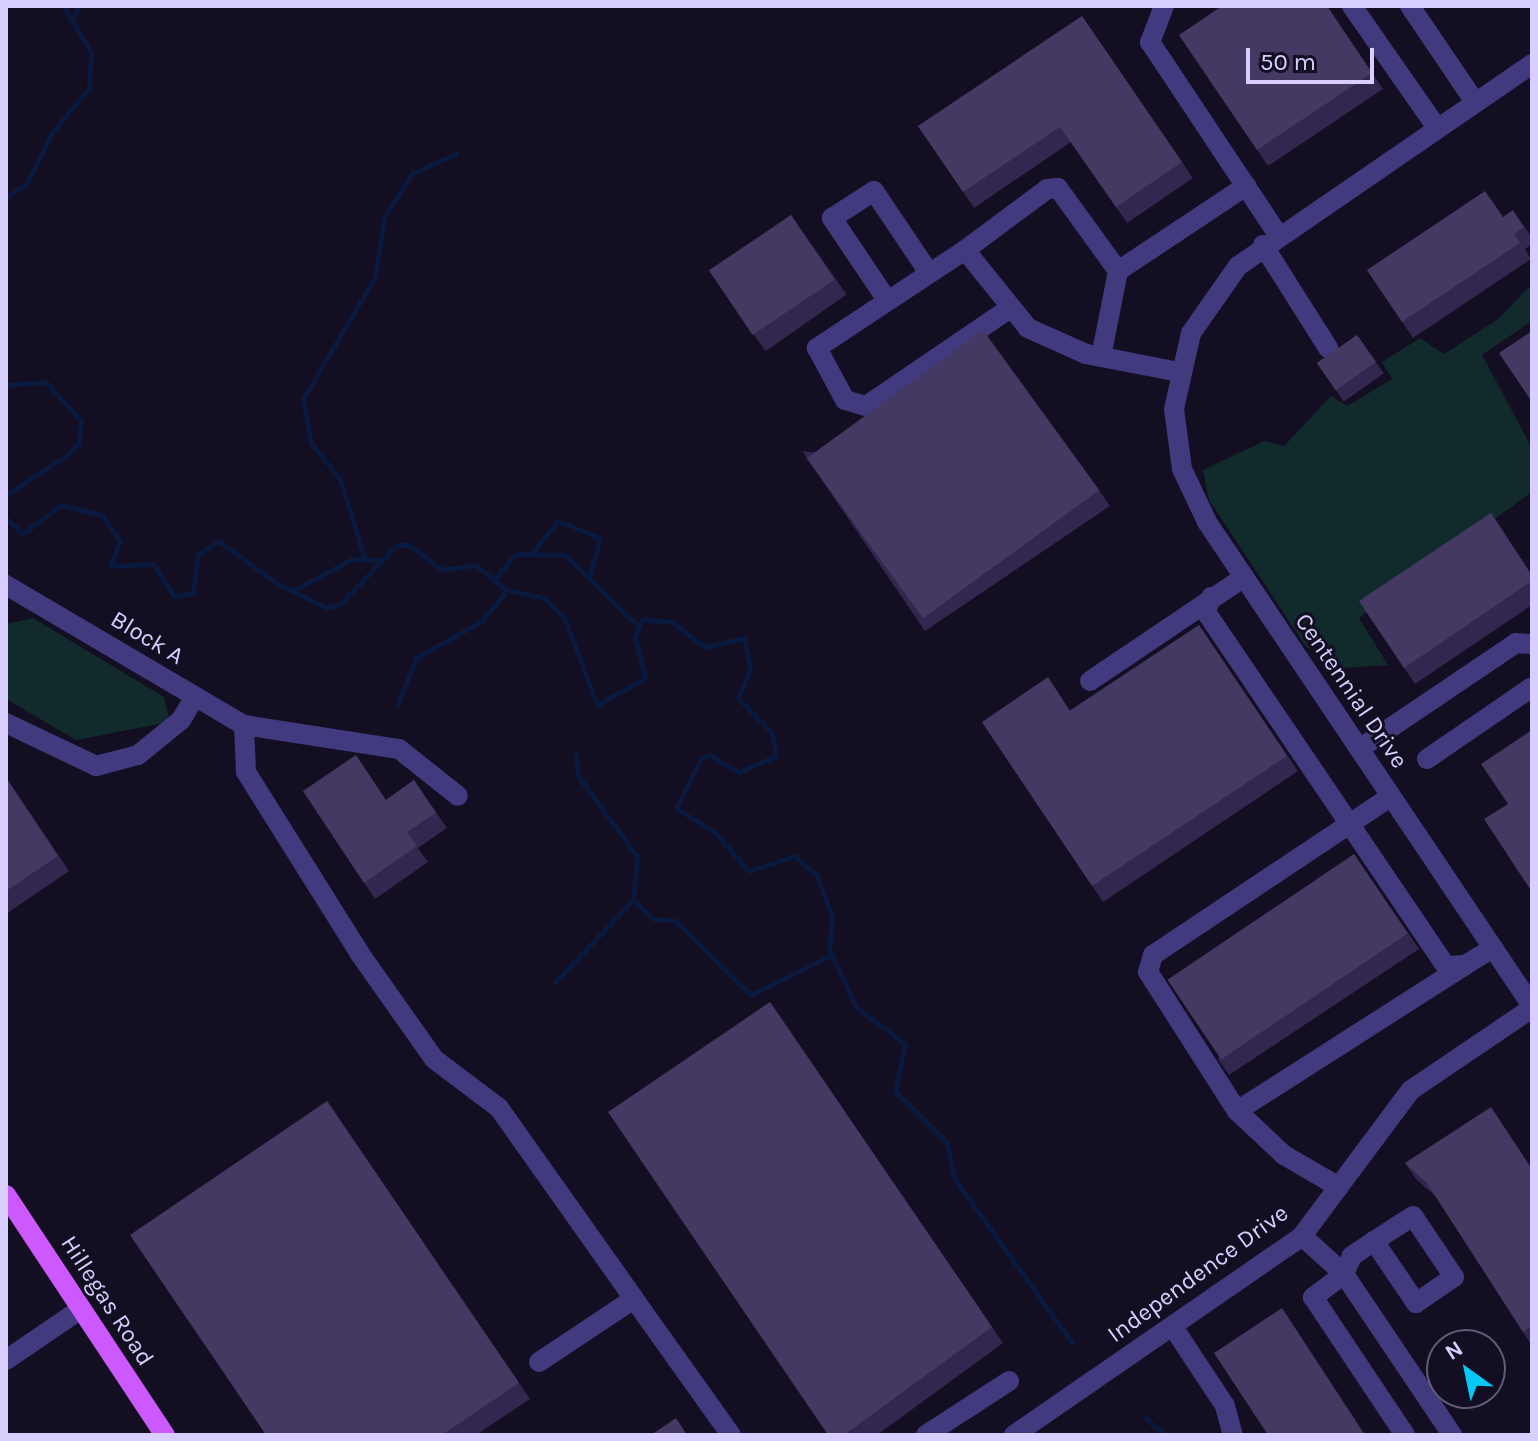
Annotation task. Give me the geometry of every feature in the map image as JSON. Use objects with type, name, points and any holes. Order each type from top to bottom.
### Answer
[{"type":"main road","name":"Hillegas Road","points":[[6,1195],[165,1435]]},
{"type":"street","points":[[1164,6],[1150,42],[1246,186],[1270,240],[1328,348]]},
{"type":"street","points":[[1352,6],[1437,128]]},
{"type":"street","points":[[1410,6],[1475,102]]},
{"type":"street","points":[[965,250],[1007,310],[1028,328],[1101,357],[1178,379],[1211,297],[1270,240],[1532,64]]},
{"type":"street","points":[[1101,357],[1118,271],[1246,186]]},
{"type":"street","points":[[1007,310],[866,406],[855,406],[815,357],[817,348],[965,250],[1047,189],[1058,188],[1118,271]]},
{"type":"street","points":[[887,300],[832,218],[874,191],[929,273]]},
{"type":"street","name":"Centennial Drive","points":[[1178,379],[1182,469],[1244,577],[1532,1007]]},
{"type":"street","points":[[1090,681],[1244,577]]},
{"type":"street","name":"Block A","points":[[12,595],[244,725]]},
{"type":"street","points":[[1211,597],[1206,612],[1354,826],[1446,966],[1465,965]]},
{"type":"street","points":[[1359,749],[1516,643],[1532,644]]},
{"type":"street","points":[[1427,759],[1532,687]]},
{"type":"street","points":[[6,723],[96,766],[138,755],[181,720],[195,697]]},
{"type":"street","points":[[458,796],[422,775],[399,749],[244,725],[246,772],[360,954],[434,1059],[499,1108],[731,1435]]},
{"type":"street","points":[[1339,1187],[1284,1155],[1237,1111],[1148,972],[1153,955],[1354,826],[1391,796]]},
{"type":"street","points":[[1237,1111],[1493,948]]},
{"type":"street","name":"Independence Drive","points":[[1014,1435],[1302,1236],[1411,1090],[1532,1007]]},
{"type":"street","points":[[1302,1236],[1344,1274],[1452,1435]]},
{"type":"street","points":[[1374,1241],[1352,1256],[1344,1274],[1313,1297],[1405,1435]]},
{"type":"street","points":[[539,1362],[634,1299]]},
{"type":"street","points":[[6,1360],[81,1309]]},
{"type":"street","points":[[1173,1327],[1225,1406],[1233,1435]]},
{"type":"street","points":[[926,1435],[1009,1381]]},
{"type":"green space","points":[[1532,284],[1532,321],[1482,355],[1532,448],[1532,492],[1359,618],[1388,665],[1344,668],[1306,647],[1209,500],[1203,470],[1264,441],[1284,446],[1331,396],[1347,406],[1392,379],[1382,362],[1420,338],[1444,354],[1497,320]]},
{"type":"green space","points":[[33,618],[164,697],[170,722],[76,740],[6,699],[6,624]]},
{"type":"building","points":[[1222,6],[1327,6],[1372,73],[1257,150],[1179,35]]},
{"type":"building","points":[[1082,16],[1182,162],[1116,207],[1060,127],[963,192],[918,126]]},
{"type":"building","points":[[1485,191],[1503,217],[1513,210],[1524,227],[1514,234],[1520,243],[1402,322],[1367,270]]},
{"type":"building","points":[[791,215],[835,280],[753,335],[709,270]]},
{"type":"building","points":[[983,330],[1099,490],[923,618],[807,458]]},
{"type":"building","points":[[1532,331],[1532,402],[1499,353]]},
{"type":"building","points":[[1357,335],[1376,362],[1336,390],[1317,363]]},
{"type":"building","points":[[1491,513],[1532,576],[1532,581],[1404,668],[1359,601]]},
{"type":"building","points":[[1199,625],[1287,756],[1092,886],[982,722],[1048,677],[1070,711]]},
{"type":"building","points":[[1532,730],[1532,892],[1484,819],[1508,804],[1481,764]]},
{"type":"building","points":[[356,755],[386,800],[414,780],[436,813],[407,832],[417,846],[364,883],[303,791]]},
{"type":"building","points":[[6,778],[58,856],[6,891]]},
{"type":"building","points":[[1354,854],[1408,934],[1221,1059],[1167,980]]},
{"type":"building","points":[[770,1002],[992,1327],[844,1435],[828,1435],[608,1112]]},
{"type":"building","points":[[327,1101],[519,1383],[442,1435],[266,1435],[130,1235]]},
{"type":"building","points":[[1491,1107],[1532,1169],[1532,1326],[1523,1332],[1427,1183],[1405,1163]]},
{"type":"building","points":[[1282,1308],[1365,1435],[1268,1435],[1214,1353]]},
{"type":"building","points":[[676,1418],[687,1435],[651,1435]]},
{"type":"waterway","points":[[7,197],[27,183],[51,134],[89,88],[91,52],[63,6]]},
{"type":"waterway","points":[[73,17],[79,6]]},
{"type":"waterway","points":[[364,557],[340,479],[311,443],[303,399],[375,277],[384,218],[412,173],[456,154]]},
{"type":"waterway","points":[[6,385],[46,382],[81,421],[78,444],[66,456],[6,495]]},
{"type":"waterway","points":[[6,518],[23,534],[60,505],[102,515],[120,541],[110,566],[153,564],[174,596],[193,593],[198,555],[218,541],[278,584],[327,608],[340,604],[397,545],[409,545],[442,570],[475,565],[507,590],[544,598],[564,617],[597,705],[645,678],[635,637],[642,619],[672,622],[705,647],[744,638],[750,669],[738,698],[772,733],[776,756],[739,772],[709,755],[701,758],[676,808],[714,832],[749,871],[795,856],[817,876],[832,917],[829,949],[856,1007],[905,1044],[895,1091],[947,1143],[954,1178],[1072,1343]]},
{"type":"waterway","points":[[530,555],[557,522],[569,525],[600,539],[590,575]]},
{"type":"waterway","points":[[494,579],[516,554],[565,555],[636,624]]},
{"type":"waterway","points":[[292,591],[352,559],[378,560]]},
{"type":"waterway","points":[[398,704],[416,658],[482,621],[507,590]]},
{"type":"waterway","points":[[576,755],[578,776],[637,856],[633,900],[654,919],[676,921],[751,995],[832,955]]},
{"type":"waterway","points":[[555,982],[633,900]]},
{"type":"waterway","points":[[1145,1418],[1165,1435]]}]
